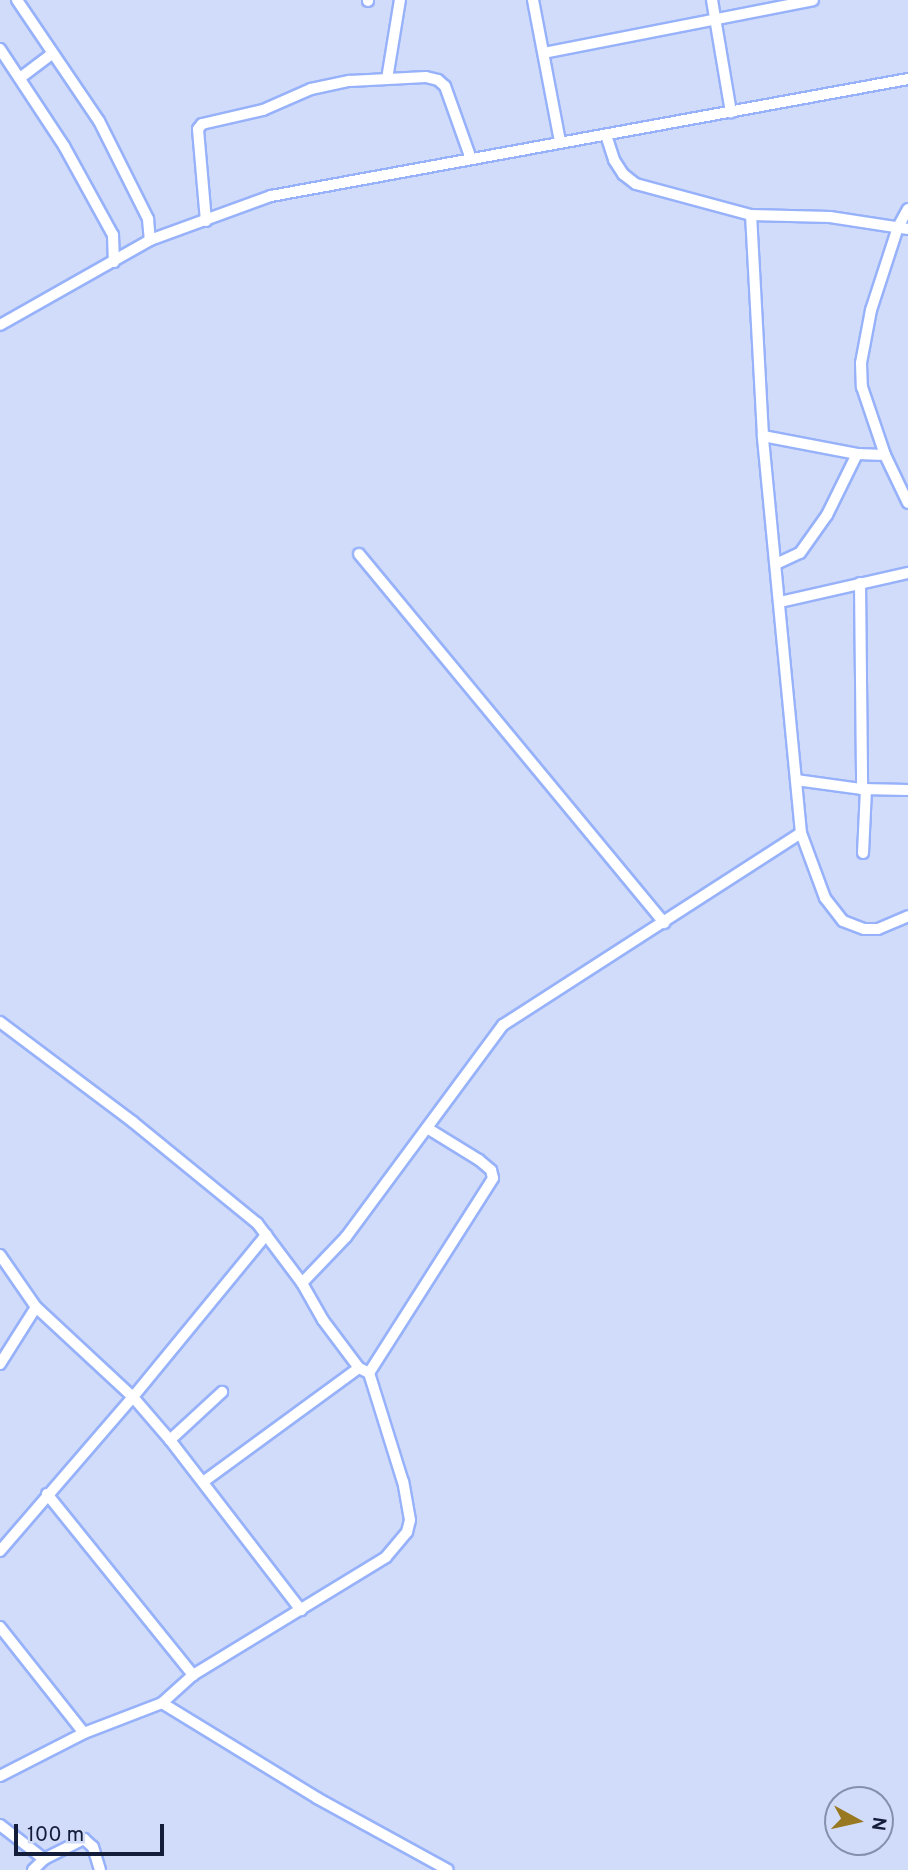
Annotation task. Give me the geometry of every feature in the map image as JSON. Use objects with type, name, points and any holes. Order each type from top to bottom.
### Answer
[{"type":"street","points":[[17,0],[99,121],[148,219],[150,240]]},
{"type":"street","points":[[387,79],[400,0]]},
{"type":"street","points":[[533,0],[560,142]]},
{"type":"street","points":[[712,0],[731,112]]},
{"type":"street","points":[[544,53],[813,0]]},
{"type":"street","points":[[0,49],[113,235],[114,262]]},
{"type":"street","points":[[20,78],[53,52]]},
{"type":"street","points":[[206,221],[196,138],[202,124],[263,110],[311,89],[351,81],[426,77],[445,86],[471,159]]},
{"type":"street","points":[[0,325],[150,240],[271,197],[908,79]]},
{"type":"street","points":[[606,135],[614,160],[623,174],[636,184],[751,215],[830,217],[903,228]]},
{"type":"street","points":[[908,209],[871,310],[861,363],[862,387],[885,455],[908,502]]},
{"type":"street","points":[[751,215],[763,436],[801,833],[825,898],[843,921],[864,929],[878,929],[908,916]]},
{"type":"street","points":[[763,436],[857,454],[885,455]]},
{"type":"street","points":[[776,564],[800,553],[827,515],[857,454]]},
{"type":"street","points":[[359,554],[664,923]]},
{"type":"street","points":[[780,602],[908,573]]},
{"type":"street","points":[[860,583],[863,853]]},
{"type":"street","points":[[796,780],[864,789],[908,790]]},
{"type":"street","points":[[302,1283],[346,1237],[503,1025],[801,833]]},
{"type":"street","points":[[0,1022],[132,1122],[257,1223],[302,1283],[312,1304],[364,1370],[403,1482],[410,1520],[407,1532],[393,1552],[193,1675],[162,1703],[84,1732],[0,1776]]},
{"type":"street","points":[[203,1482],[364,1370],[493,1178],[491,1170],[479,1160],[427,1128]]},
{"type":"street","points":[[0,1551],[133,1397],[266,1235]]},
{"type":"street","points":[[0,1255],[36,1307],[133,1397],[170,1440],[301,1610]]},
{"type":"street","points":[[0,1364],[36,1307]]},
{"type":"street","points":[[170,1440],[222,1392]]},
{"type":"street","points":[[47,1494],[193,1675]]},
{"type":"street","points":[[0,1628],[84,1732]]},
{"type":"street","points":[[162,1703],[317,1798],[448,1870]]},
{"type":"street","points":[[0,1825],[44,1858]]},
{"type":"street","points":[[33,1870],[44,1858],[85,1839],[93,1847],[100,1870]]}]
